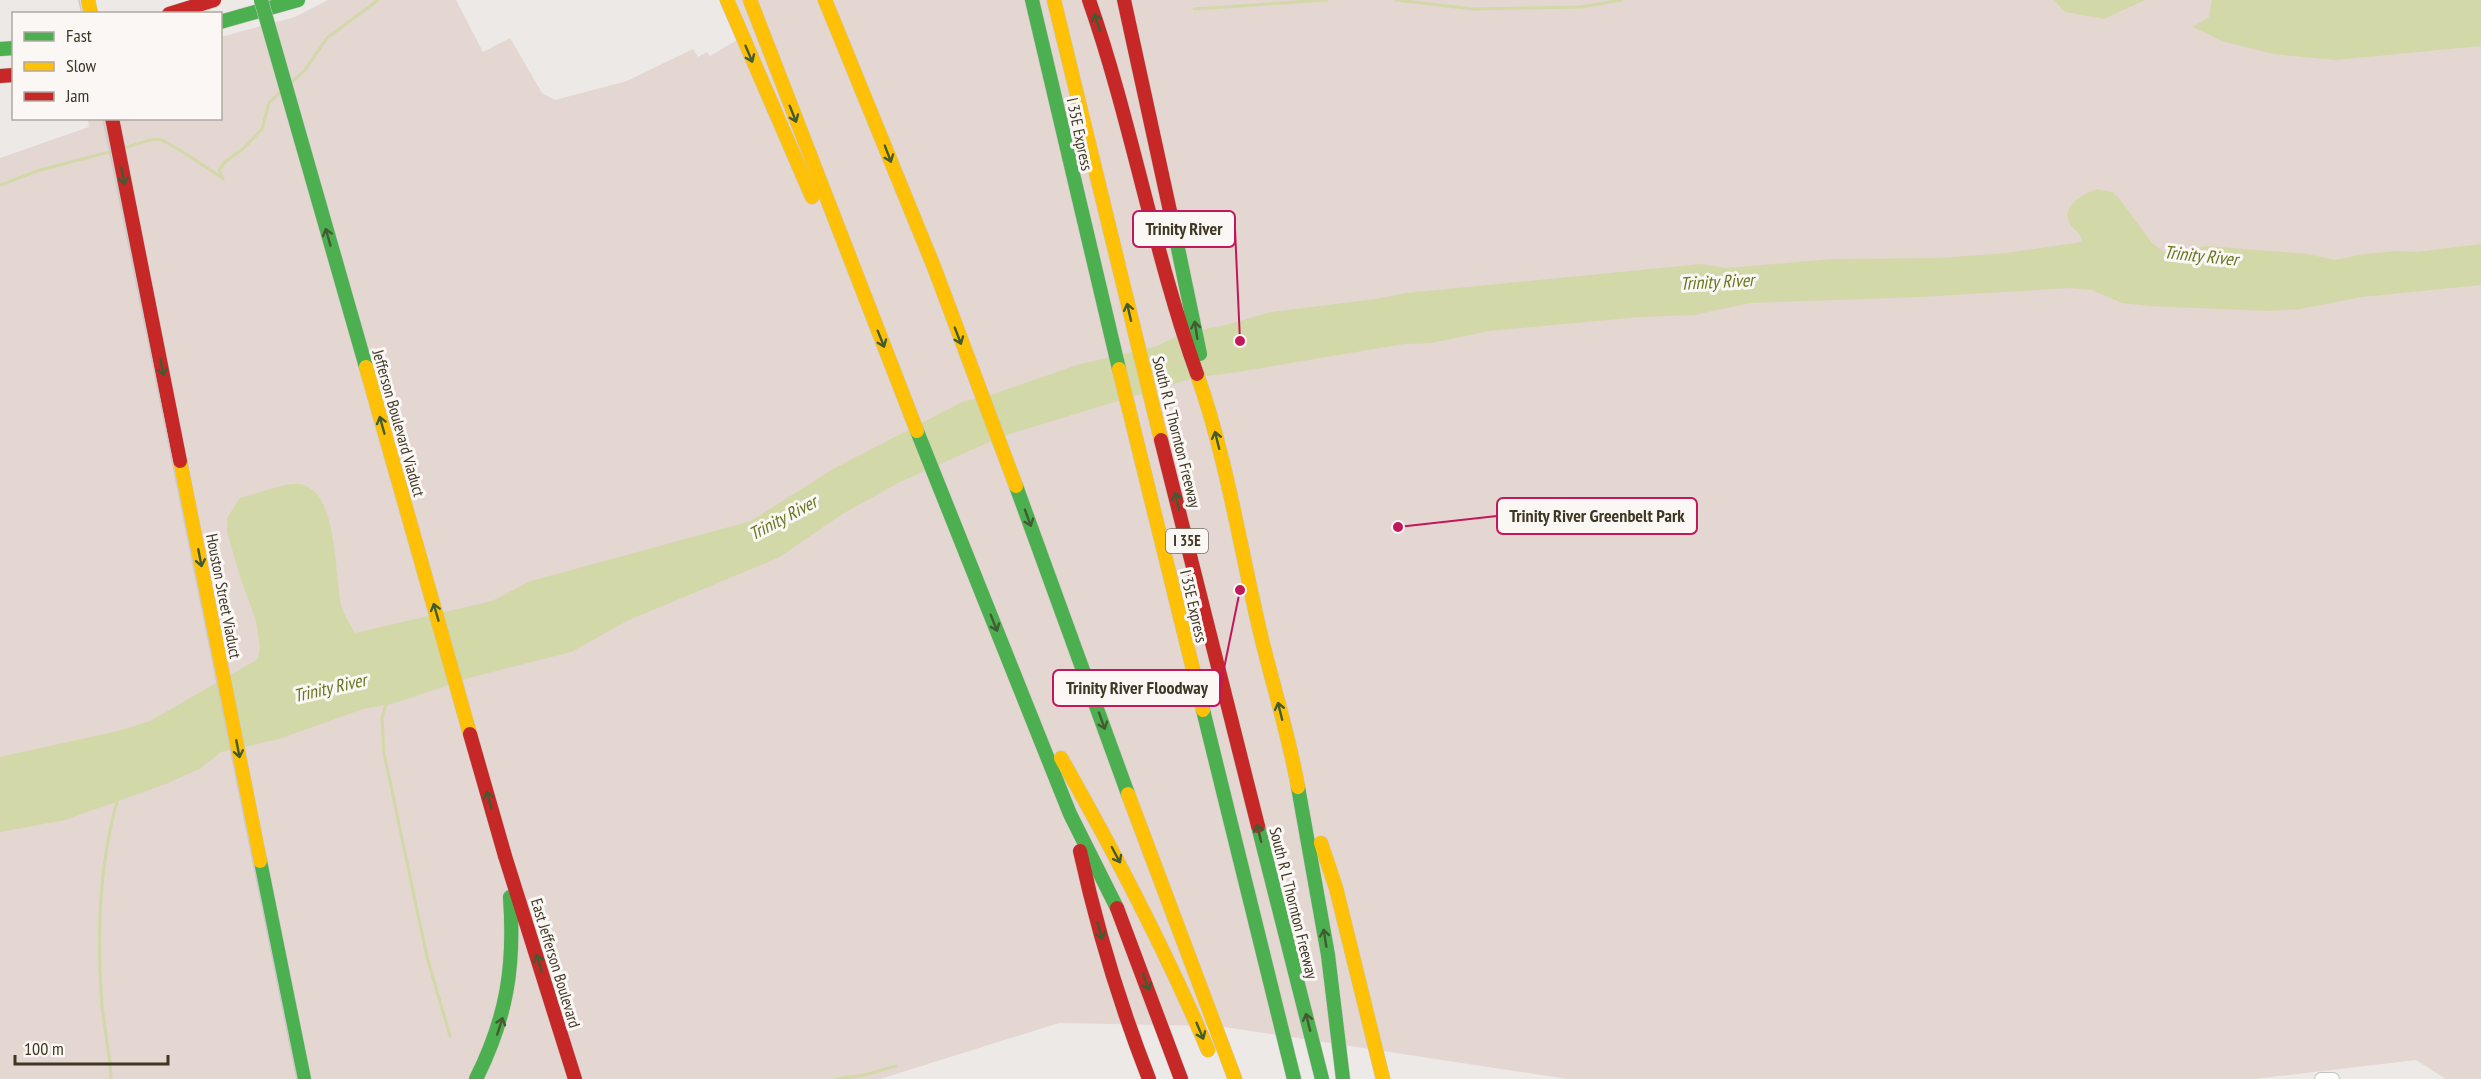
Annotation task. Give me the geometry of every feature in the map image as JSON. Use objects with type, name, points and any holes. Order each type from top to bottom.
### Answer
[{"type":"main road","points":[[175,12],[214,0]]},
{"type":"main road","name":"Jefferson Boulevard Viaduct","points":[[261,0],[505,856]]},
{"type":"main road","points":[[238,16],[274,0]]},
{"type":"main road","points":[[222,21],[298,0]]},
{"type":"main road","points":[[727,0],[794,160],[825,225],[859,285]]},
{"type":"main road","points":[[750,0],[783,90],[837,222],[859,285],[1070,814],[1122,919],[1181,1079]]},
{"type":"main road","points":[[825,0],[854,67],[1016,484],[1167,900],[1235,1079]]},
{"type":"main road","points":[[836,0],[854,67]]},
{"type":"main road","name":"I 35E Express","points":[[1032,0],[1083,223],[1294,1079]]},
{"type":"main road","points":[[1089,0],[1110,60],[1180,327],[1209,408]]},
{"type":"main road","points":[[1101,0],[1118,50],[1142,148],[1153,220]]},
{"type":"main road","points":[[1124,0],[1194,317],[1209,408],[1229,486],[1261,636],[1295,768],[1336,888],[1383,1079]]},
{"type":"main road","name":"South R L Thornton Freeway","points":[[1054,1],[1134,331],[1322,1079]]},
{"type":"main road","name":"Houston Street Viaduct","points":[[112,120],[304,1079]]},
{"type":"main road","points":[[957,529],[999,602],[1059,756],[1123,868],[1183,991],[1216,1068]]},
{"type":"main road","points":[[1295,768],[1328,955],[1343,1079]]},
{"type":"main road","points":[[1070,814],[1099,928],[1126,1020],[1149,1079]]},
{"type":"main road","points":[[1320,842],[1323,873],[1342,964],[1353,1045]]},
{"type":"main road","points":[[476,1079],[502,1020],[508,1000],[512,970],[512,923],[505,856]]},
{"type":"main road","name":"East Jefferson Boulevard","points":[[505,856],[575,1079]]},
{"type":"main road","points":[[551,1002],[586,1079]]},
{"type":"street","points":[[2321,1079],[2333,1079]]},
{"type":"shaded area","points":[[328,0],[456,0],[483,52],[510,38],[542,93],[555,100],[627,81],[693,49],[698,57],[707,52],[710,56],[737,40],[719,0],[2481,0],[2481,1079],[2446,1079],[2416,1060],[2254,1079],[1568,1079],[1218,1026],[1059,1023],[880,1079],[0,1079],[0,158],[89,127],[88,120],[222,120],[222,37],[295,17]]},
{"type":"water","points":[[2054,0],[2145,0],[2104,19],[2065,12]]},
{"type":"water","points":[[2212,0],[2481,0],[2481,46],[2335,60],[2274,54],[2222,41],[2193,27],[2209,17]]},
{"type":"water","points":[[2097,189],[2112,192],[2118,197],[2152,243],[2164,252],[2207,246],[2307,254],[2335,260],[2364,254],[2416,252],[2481,244],[2481,285],[2362,297],[2300,309],[2269,311],[2122,303],[2092,290],[2070,288],[1921,297],[1750,303],[1694,315],[1640,317],[1489,331],[1431,343],[1404,344],[1197,377],[1003,436],[900,482],[844,513],[778,558],[629,620],[571,652],[469,678],[392,704],[363,709],[279,739],[221,752],[201,768],[166,784],[65,820],[0,832],[0,757],[118,731],[150,721],[258,659],[260,648],[256,621],[227,532],[227,518],[240,498],[294,484],[309,487],[319,498],[327,513],[332,532],[342,608],[355,633],[492,601],[531,581],[751,521],[833,469],[964,401],[988,396],[1077,365],[1157,346],[1181,334],[1226,325],[1271,312],[1406,293],[1701,264],[1727,268],[1832,259],[1938,258],[2006,253],[2082,242],[2081,236],[2069,222],[2068,210],[2086,193]]},
{"type":"waterway","points":[[292,82],[305,70],[327,38],[378,0]]},
{"type":"waterway","points":[[1194,9],[1327,0]]},
{"type":"waterway","points":[[1396,0],[1473,9],[1581,7],[1621,0]]},
{"type":"waterway","points":[[223,179],[219,170],[262,129],[269,103],[280,92]]},
{"type":"waterway","points":[[125,148],[146,141],[163,140],[223,178]]},
{"type":"waterway","points":[[0,185],[40,170],[113,151]]},
{"type":"waterway","points":[[386,704],[382,718],[384,753],[427,957],[450,1036]]},
{"type":"waterway","points":[[111,1079],[102,1002],[100,918],[107,845],[118,798]]},
{"type":"waterway","points":[[836,1079],[865,1075],[896,1066]]},
{"type":"tram line","points":[[79,0],[82,12]]},
{"type":"tram line","points":[[103,120],[297,1079]]},
{"type":"traffic: fast","points":[[261,0],[366,367]]},
{"type":"traffic: fast","points":[[222,21],[298,0]]},
{"type":"traffic: fast","points":[[1032,0],[1119,369]]},
{"type":"traffic: fast","points":[[0,49],[12,48]]},
{"type":"traffic: fast","points":[[1175,234],[1200,354]]},
{"type":"traffic: fast","points":[[917,431],[1070,814],[1117,908]]},
{"type":"traffic: fast","points":[[1016,486],[1128,794]]},
{"type":"traffic: fast","points":[[1203,710],[1294,1079]]},
{"type":"traffic: fast","points":[[1298,787],[1328,955],[1343,1079]]},
{"type":"traffic: fast","points":[[1258,826],[1322,1079]]},
{"type":"traffic: fast","points":[[260,861],[304,1079]]},
{"type":"traffic: fast","points":[[476,1079],[495,1034],[506,991],[511,946],[510,897]]},
{"type":"traffic: slow","points":[[88,0],[91,12]]},
{"type":"traffic: slow","points":[[727,0],[812,197]]},
{"type":"traffic: slow","points":[[750,0],[917,431]]},
{"type":"traffic: slow","points":[[825,0],[934,267],[1016,486]]},
{"type":"traffic: slow","points":[[1054,0],[1161,440]]},
{"type":"traffic: slow","points":[[366,367],[470,734]]},
{"type":"traffic: slow","points":[[1119,369],[1203,710]]},
{"type":"traffic: slow","points":[[1197,374],[1217,438],[1261,636],[1286,730],[1298,787]]},
{"type":"traffic: slow","points":[[180,461],[260,861]]},
{"type":"traffic: slow","points":[[1061,758],[1139,902],[1208,1050]]},
{"type":"traffic: slow","points":[[1128,794],[1235,1079]]},
{"type":"traffic: slow","points":[[1321,843],[1336,888],[1383,1079]]},
{"type":"traffic: jam","points":[[175,12],[214,0]]},
{"type":"traffic: jam","points":[[1089,0],[1118,93],[1181,328],[1197,374]]},
{"type":"traffic: jam","points":[[1124,0],[1175,234]]},
{"type":"traffic: jam","points":[[0,76],[12,75]]},
{"type":"traffic: jam","points":[[112,120],[180,461]]},
{"type":"traffic: jam","points":[[1161,440],[1258,826]]},
{"type":"traffic: jam","points":[[470,734],[505,856]]},
{"type":"traffic: jam","points":[[1080,851],[1110,966],[1149,1079]]},
{"type":"traffic: jam","points":[[505,856],[575,1079]]},
{"type":"traffic: jam","points":[[1117,908],[1181,1079]]},
{"type":"place","name":"Trinity River","points":[[1240,341]]},
{"type":"place","name":"Trinity River Greenbelt Park","points":[[1398,527]]},
{"type":"place","name":"Trinity River Floodway","points":[[1240,590]]}]
